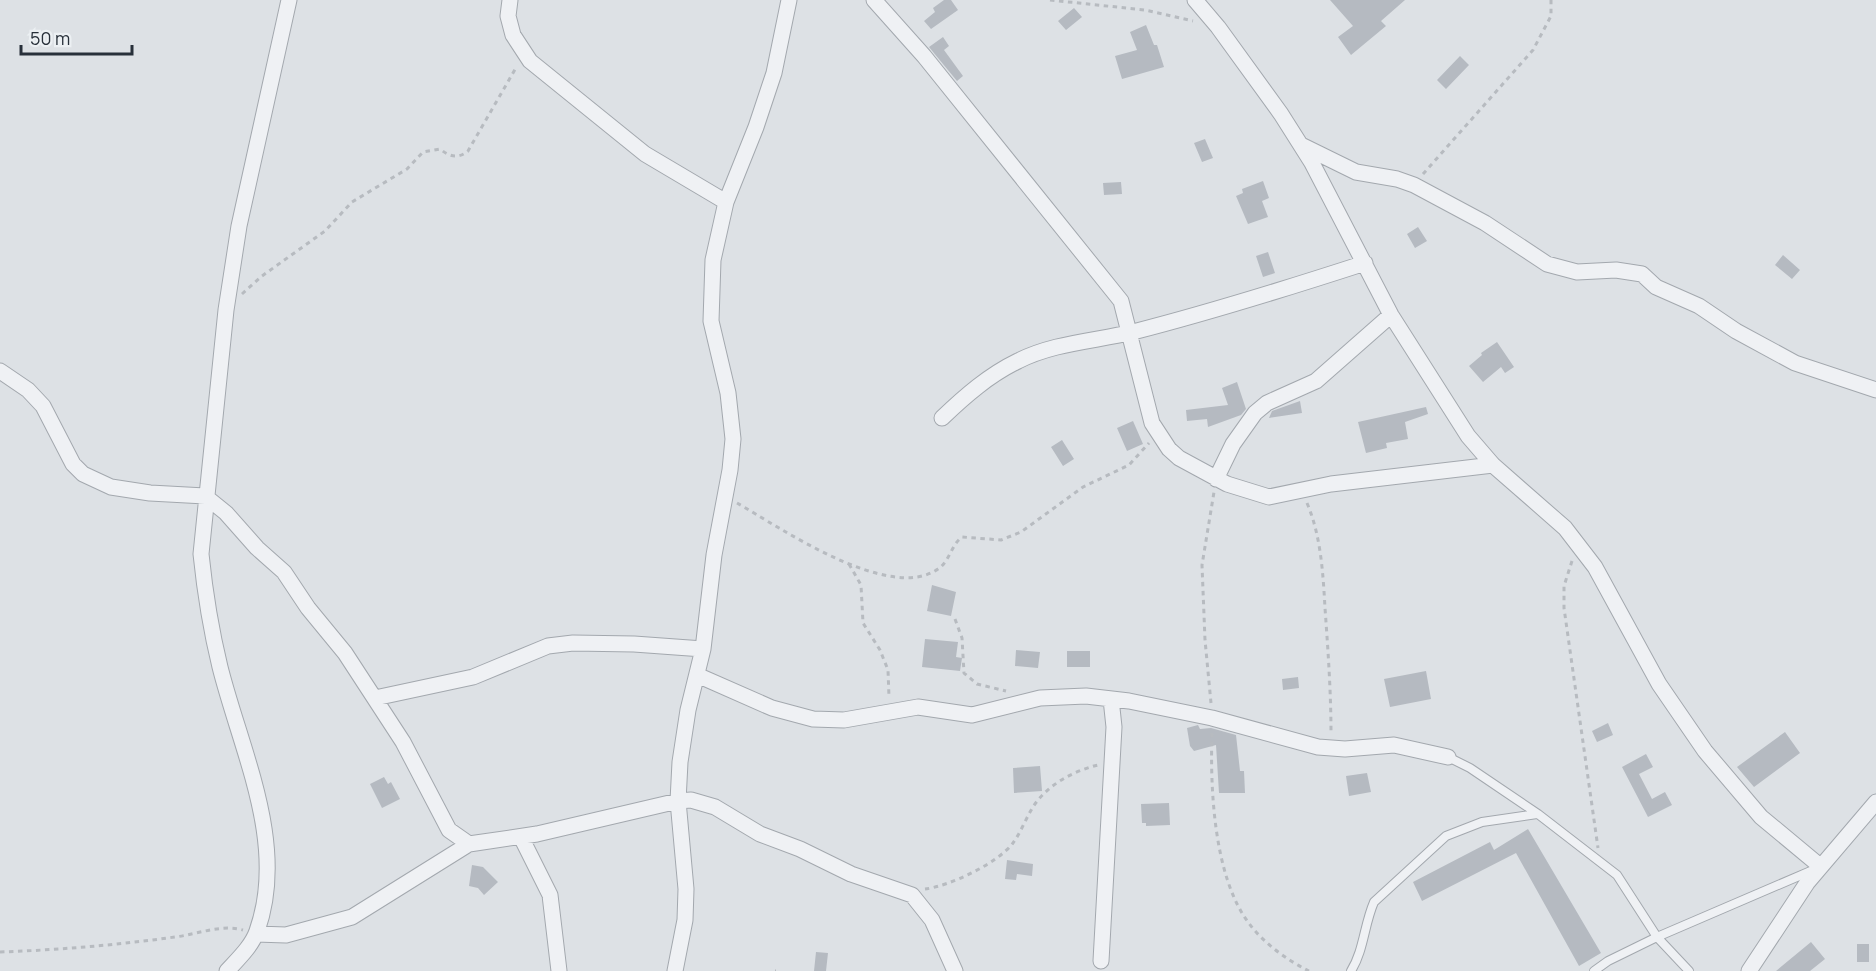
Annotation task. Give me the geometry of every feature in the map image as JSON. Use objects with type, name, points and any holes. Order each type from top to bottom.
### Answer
[{"type":"street","points":[[227,971],[256,934],[263,910],[267,864],[258,798],[220,668],[205,593],[201,554],[205,496],[226,310],[239,226],[289,0]]},
{"type":"street","points":[[510,0],[508,16],[513,35],[523,53],[542,72],[645,154],[726,202]]},
{"type":"street","points":[[675,971],[684,920],[686,889],[678,801],[684,732],[703,650],[717,530],[725,495],[733,439],[731,415],[711,321],[710,293],[714,249],[726,202],[756,127],[774,73],[789,0]]},
{"type":"street","points":[[874,0],[924,56],[1121,301],[1156,432],[1179,458],[1216,479],[1269,497],[1342,482],[1493,465]]},
{"type":"street","points":[[1195,0],[1218,27],[1300,144],[1391,315],[1444,402],[1493,465],[1565,528],[1595,567],[1659,684],[1705,751],[1761,817],[1819,867]]},
{"type":"street","points":[[1300,144],[1356,172],[1397,179],[1414,185],[1485,222],[1547,264],[1577,272],[1616,270],[1642,274],[1656,287],[1699,306],[1736,331],[1795,363],[1876,390]]},
{"type":"street","points":[[942,418],[973,389],[1020,360],[1043,351],[1130,332],[1255,299],[1365,263]]},
{"type":"street","points":[[1216,479],[1233,444],[1255,413],[1267,403],[1316,381],[1391,315]]},
{"type":"street","points":[[0,371],[28,390],[43,406],[73,464],[83,474],[111,487],[150,493],[205,496],[284,572],[375,698],[403,742],[449,830],[469,844]]},
{"type":"street","points":[[375,698],[473,677],[548,646],[614,643],[703,650]]},
{"type":"street","points":[[697,675],[772,708],[813,719],[844,720],[918,707],[939,708],[972,715],[1040,698],[1086,696],[1212,718],[1331,748],[1394,745],[1448,758]]},
{"type":"street","points":[[1101,961],[1113,761],[1114,727],[1111,699]]},
{"type":"street","points":[[256,934],[286,935],[352,917],[469,844],[521,837],[691,800],[715,807],[760,834],[800,849],[851,874],[905,891],[918,900],[932,920],[955,971]]},
{"type":"street","points":[[1749,971],[1770,935],[1819,867],[1876,802]]},
{"type":"street","points":[[521,837],[550,895],[559,971]]},
{"type":"lane","points":[[1448,758],[1470,768],[1538,814],[1601,861],[1629,890],[1657,937],[1689,971]]},
{"type":"lane","points":[[1351,971],[1357,961],[1368,915],[1374,902],[1446,836],[1482,822],[1538,814]]},
{"type":"lane","points":[[1594,971],[1608,961],[1657,937],[1819,867]]},
{"type":"path","points":[[1050,0],[1145,10],[1218,27]]},
{"type":"path","points":[[1414,185],[1533,50],[1551,16],[1551,0]]},
{"type":"path","points":[[226,310],[262,276],[325,231],[352,202],[407,169],[423,152],[440,149],[453,157],[463,156],[468,151],[523,53]]},
{"type":"path","points":[[725,495],[813,547],[849,564],[887,577],[924,576],[939,569],[955,542],[962,537],[1000,540],[1021,532],[1083,487],[1129,465],[1145,449],[1156,432]]},
{"type":"path","points":[[1216,479],[1202,565],[1204,640],[1212,718],[1214,800],[1224,868],[1234,899],[1248,923],[1293,963],[1309,971]]},
{"type":"path","points":[[1302,491],[1313,517],[1323,573],[1330,676],[1331,748]]},
{"type":"path","points":[[1579,547],[1567,576],[1564,608],[1590,807],[1601,861]]},
{"type":"path","points":[[849,564],[861,585],[863,623],[880,651],[888,670],[890,711]]},
{"type":"path","points":[[956,619],[962,638],[964,673],[977,684],[1010,692]]},
{"type":"path","points":[[905,891],[928,889],[950,883],[995,859],[1012,845],[1035,804],[1044,794],[1073,773],[1113,761]]},
{"type":"path","points":[[0,952],[61,949],[167,938],[226,927],[256,934]]},
{"type":"building","points":[[944,0],[951,0],[958,10],[931,29],[924,21],[935,12],[933,8]]},
{"type":"building","points":[[1330,0],[1405,0],[1381,21],[1386,26],[1351,55],[1338,37],[1353,26]]},
{"type":"building","points":[[1074,8],[1082,17],[1066,30],[1058,21]]},
{"type":"building","points":[[1146,25],[1154,45],[1157,45],[1164,67],[1122,79],[1115,56],[1137,50],[1130,32]]},
{"type":"building","points":[[943,37],[949,46],[944,50],[963,76],[957,81],[929,47]]},
{"type":"building","points":[[1460,56],[1469,65],[1446,89],[1437,80]]},
{"type":"building","points":[[1205,139],[1213,158],[1202,162],[1194,143]]},
{"type":"building","points":[[1263,181],[1269,198],[1262,201],[1268,217],[1248,224],[1236,196],[1243,193],[1242,189]]},
{"type":"building","points":[[1121,182],[1122,194],[1104,195],[1103,183]]},
{"type":"building","points":[[1418,227],[1427,241],[1415,248],[1407,234]]},
{"type":"building","points":[[1268,252],[1275,273],[1263,277],[1256,256]]},
{"type":"building","points":[[1783,255],[1800,270],[1792,279],[1775,265]]},
{"type":"building","points":[[1497,342],[1514,367],[1505,373],[1501,367],[1483,382],[1469,366],[1482,355],[1481,353]]},
{"type":"building","points":[[1237,382],[1246,409],[1241,415],[1208,427],[1207,419],[1187,421],[1186,410],[1228,405],[1222,388]]},
{"type":"building","points":[[1300,401],[1302,413],[1269,418],[1272,411]]},
{"type":"building","points":[[1426,407],[1428,414],[1405,422],[1408,439],[1386,443],[1387,448],[1366,453],[1358,422]]},
{"type":"building","points":[[1133,421],[1143,444],[1127,451],[1117,428]]},
{"type":"building","points":[[1062,440],[1074,459],[1063,466],[1051,447]]},
{"type":"building","points":[[932,585],[956,592],[951,616],[927,611]]},
{"type":"building","points":[[925,639],[958,642],[956,657],[962,658],[960,671],[922,667]]},
{"type":"building","points":[[1016,650],[1040,652],[1038,668],[1015,666]]},
{"type":"building","points":[[1067,651],[1090,651],[1090,667],[1067,667]]},
{"type":"building","points":[[1426,671],[1431,699],[1390,707],[1384,679]]},
{"type":"building","points":[[1298,677],[1299,688],[1283,690],[1282,679]]},
{"type":"building","points":[[1608,723],[1613,735],[1597,742],[1592,731]]},
{"type":"building","points":[[1198,725],[1200,729],[1211,728],[1236,735],[1240,771],[1244,771],[1245,793],[1219,793],[1216,745],[1194,751],[1190,746],[1187,728]]},
{"type":"building","points":[[1785,732],[1800,753],[1754,787],[1737,767]]},
{"type":"building","points":[[1646,754],[1653,767],[1639,774],[1652,799],[1665,792],[1672,805],[1648,817],[1622,767]]},
{"type":"building","points":[[1040,766],[1042,791],[1014,793],[1013,768]]},
{"type":"building","points":[[1367,773],[1371,792],[1349,796],[1346,776]]},
{"type":"building","points":[[384,777],[388,784],[391,782],[400,799],[382,808],[370,784]]},
{"type":"building","points":[[1169,803],[1170,825],[1146,826],[1146,823],[1142,823],[1141,804]]},
{"type":"building","points":[[1528,829],[1601,953],[1579,966],[1516,853],[1422,901],[1413,882],[1490,842],[1494,850]]},
{"type":"building","points":[[1007,860],[1033,864],[1032,876],[1017,874],[1016,880],[1005,879]]},
{"type":"building","points":[[472,865],[483,867],[498,882],[484,895],[478,888],[469,886]]},
{"type":"building","points":[[1811,942],[1825,959],[1810,971],[1776,971]]},
{"type":"building","points":[[1857,944],[1869,944],[1869,962],[1857,962]]},
{"type":"building","points":[[816,952],[828,953],[826,971],[814,971]]}]
